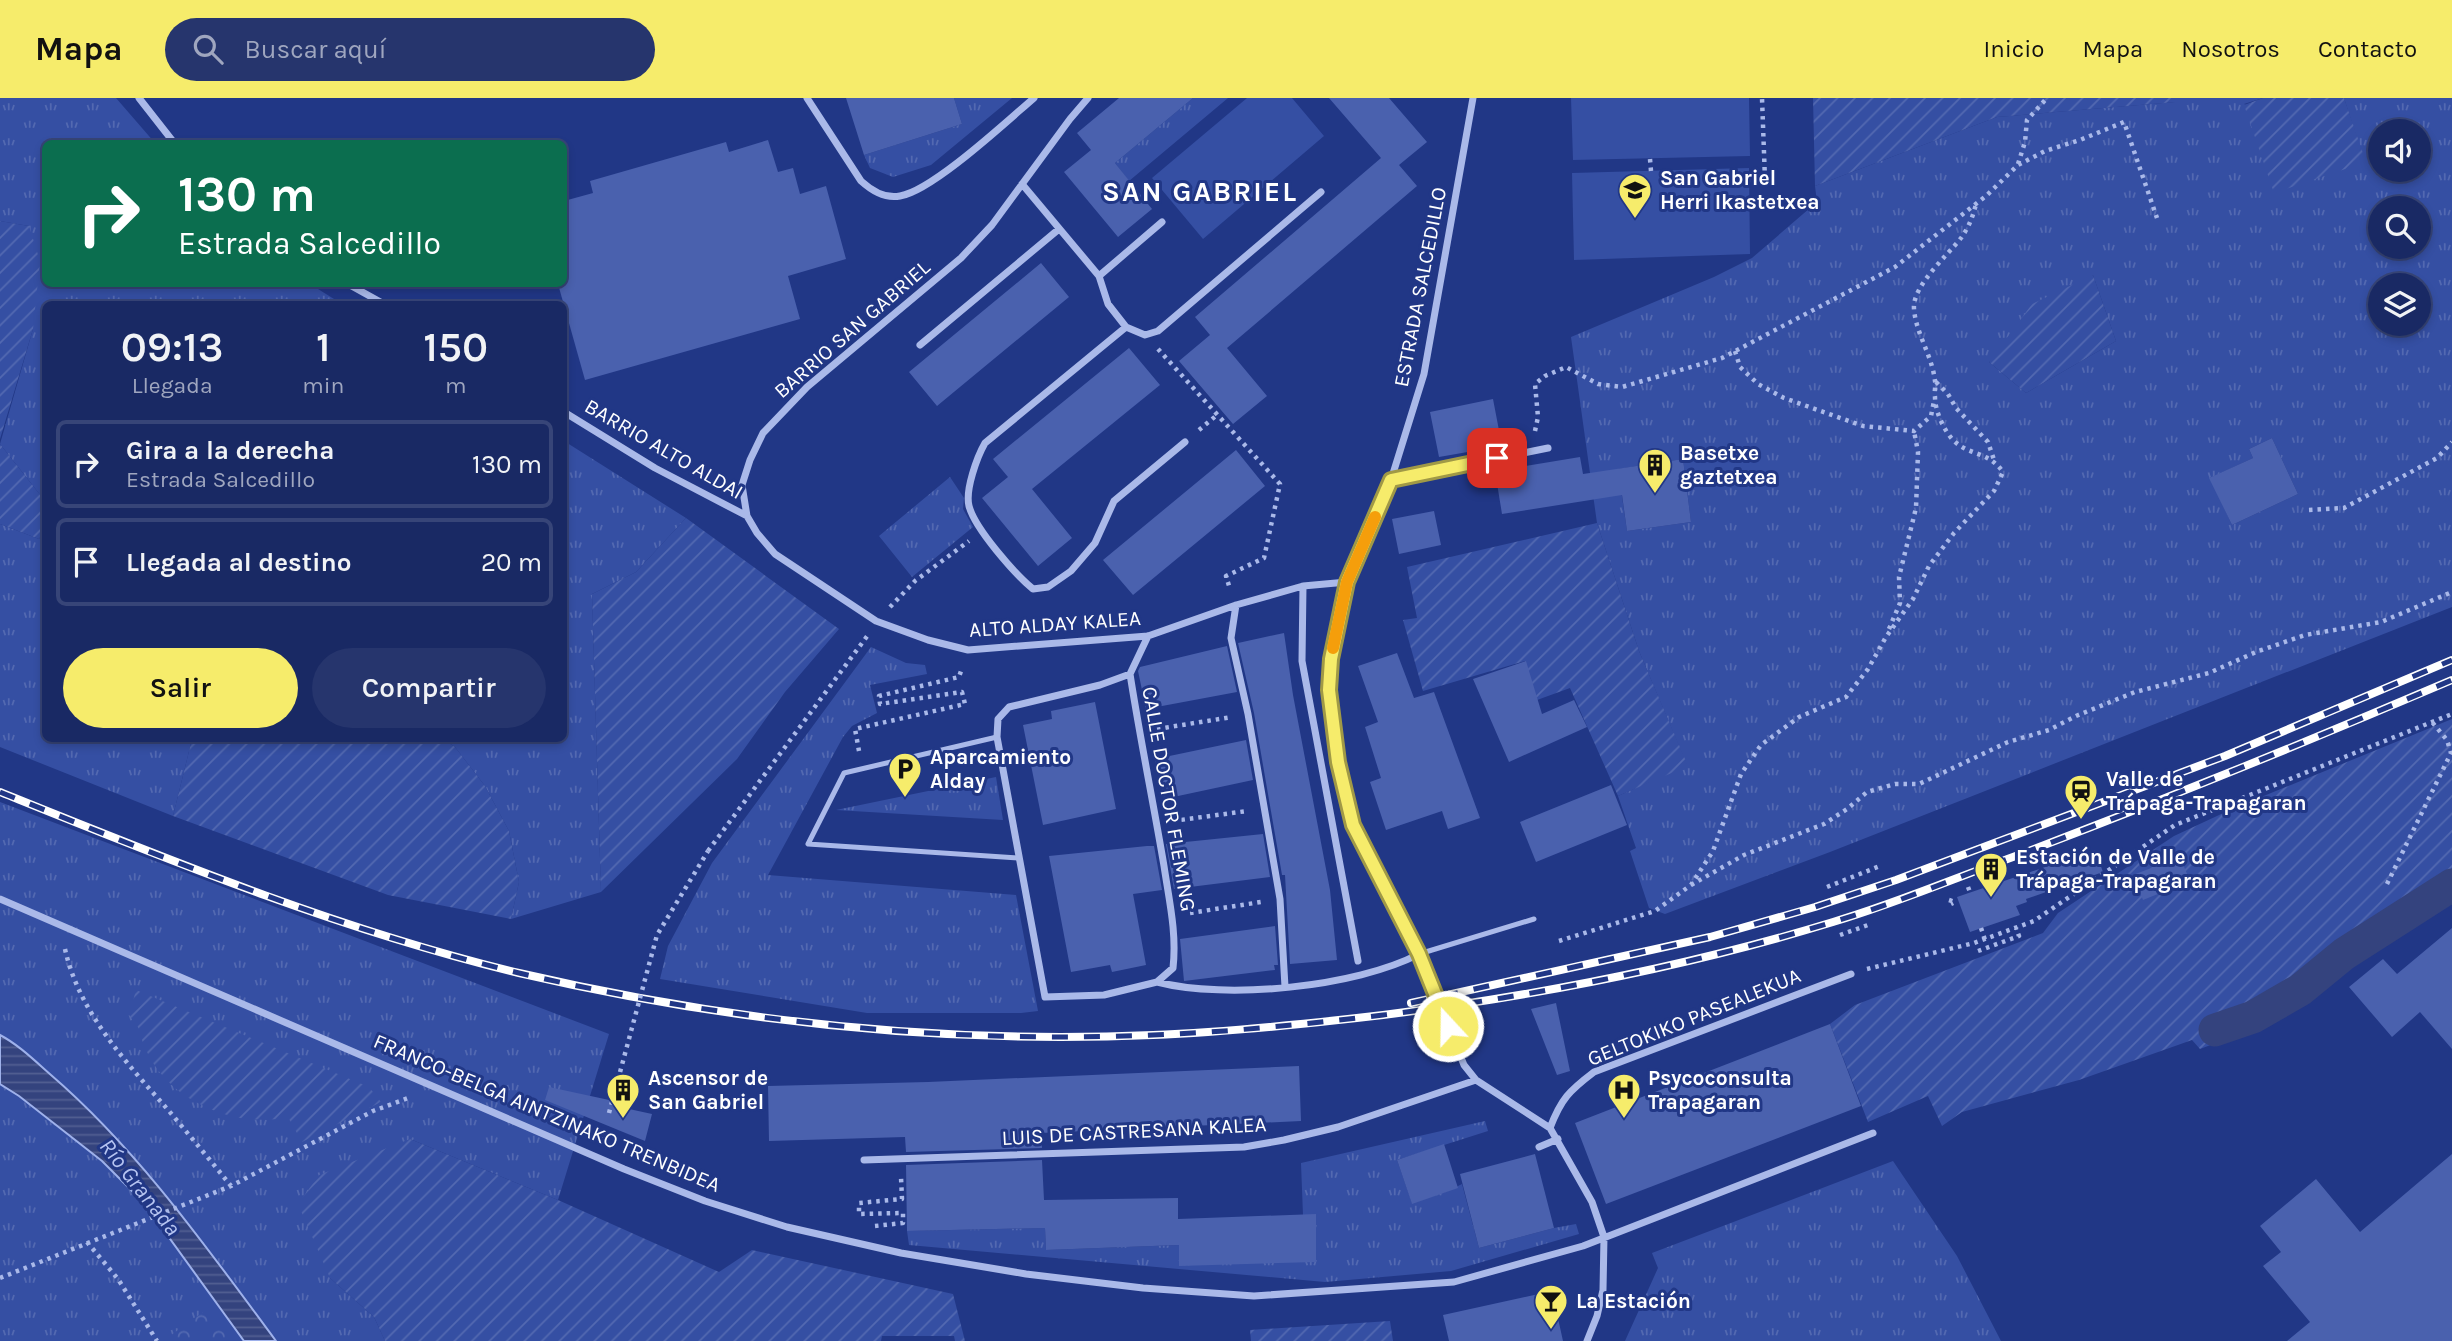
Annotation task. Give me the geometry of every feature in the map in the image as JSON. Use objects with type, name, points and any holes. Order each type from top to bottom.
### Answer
[{"type":"street","points":[[139,98],[172,140]]},
{"type":"street","points":[[807,98],[861,181],[871,191],[898,197],[913,192],[947,170],[1034,98]]},
{"type":"street","name":"BARRIO SAN GABRIEL","points":[[747,516],[742,485],[763,433],[807,387],[961,258],[992,225],[1088,98]]},
{"type":"street","name":"ESTRADA SALCEDILLO","points":[[1473,98],[1433,330],[1412,415],[1391,480],[1347,582],[1331,659],[1329,690],[1338,762],[1353,825],[1419,954],[1464,1065],[1476,1080]]},
{"type":"street","points":[[1022,184],[1099,276],[1108,304],[1126,327],[1145,335],[1158,331],[1321,192]]},
{"type":"street","points":[[1099,276],[1163,222]]},
{"type":"street","points":[[920,345],[1059,229]]},
{"type":"street","points":[[353,287],[379,301]]},
{"type":"street","points":[[1126,327],[985,443],[977,457],[968,505],[1016,576],[1033,589],[1048,587],[1071,571],[1096,543],[1114,501],[1185,442]]},
{"type":"street","name":"BARRIO ALTO ALDAI","points":[[567,414],[655,468],[747,516]]},
{"type":"street","points":[[1391,480],[1548,448]]},
{"type":"street","name":"ALTO ALDAY KALEA","points":[[747,516],[775,554],[876,621],[928,640],[968,650],[1148,636],[1236,605],[1303,586],[1347,582]]},
{"type":"street","points":[[1303,586],[1302,661],[1358,961]]},
{"type":"street","points":[[1236,605],[1231,638],[1248,714],[1280,898],[1285,987]]},
{"type":"street","points":[[1130,674],[1148,636]]},
{"type":"street","name":"CALLE DOCTOR FLEMING","points":[[997,737],[998,719],[1009,708],[1100,685],[1130,674],[1172,915],[1175,951],[1173,968],[1157,982]]},
{"type":"street","points":[[997,737],[1045,997],[1104,995],[1157,982],[1182,989],[1285,987],[1351,979],[1404,962],[1419,954]]},
{"type":"street","name":"FRANCO-BELGA AINTZINAKO TRENBIDEA","points":[[0,900],[624,1169],[705,1200],[787,1227],[860,1244],[1026,1274],[1143,1288],[1254,1296],[1454,1282],[1583,1246],[1874,1133]]},
{"type":"street","name":"GELTOKIKO PASEALEKUA","points":[[1550,1128],[1559,1104],[1594,1072],[1851,974]]},
{"type":"street","points":[[1476,1080],[1550,1128],[1592,1202],[1604,1237],[1603,1290],[1587,1341]]},
{"type":"street","name":"LUIS DE CASTRESANA KALEA","points":[[864,1160],[1244,1147],[1338,1127],[1476,1080]]},
{"type":"street","points":[[1539,1147],[1558,1139]]},
{"type":"lane","points":[[997,737],[844,773],[808,844],[1019,858]]},
{"type":"lane","points":[[1419,954],[1534,919]]},
{"type":"path","points":[[1749,180],[1765,180],[1762,98]]},
{"type":"path","points":[[2018,165],[2025,142],[2027,120],[2047,98]]},
{"type":"path","points":[[1524,453],[1534,437],[1538,417],[1535,384],[1545,376],[1566,367],[1598,384],[1622,387],[1722,359],[1895,267],[1976,204],[2018,165],[2045,151],[2124,122],[2157,218]]},
{"type":"path","points":[[1650,159],[1651,171]]},
{"type":"path","points":[[1735,351],[1740,367],[1758,384],[1784,398],[1863,426],[1914,431],[1931,416],[1935,381],[1929,354],[1917,329],[1913,305],[1922,285],[1971,221],[1976,204]]},
{"type":"path","points":[[1145,335],[1280,484],[1264,558],[1226,576],[1236,605]]},
{"type":"path","points":[[1691,885],[1713,851],[1741,774],[1761,745],[1799,717],[1846,697],[1868,669],[1886,637],[1913,599],[1929,566],[1954,533],[1994,491],[2003,472],[1994,460],[1988,442],[1935,381]]},
{"type":"path","points":[[1934,400],[1942,423],[1954,442],[1994,460]]},
{"type":"path","points":[[1886,637],[1899,604],[1899,577],[1916,508],[1918,452],[1914,431]]},
{"type":"path","points":[[2309,510],[2344,508],[2437,458],[2452,442]]},
{"type":"path","points":[[608,1113],[657,935],[708,851],[863,643],[876,621],[915,581],[983,530]]},
{"type":"path","points":[[1559,941],[1655,911],[1691,885],[1744,855],[1824,824],[1867,792],[1895,784],[1919,784],[2008,742],[2049,730],[2135,692],[2209,673],[2256,652],[2305,635],[2381,622],[2452,592]]},
{"type":"path","points":[[862,768],[855,729],[965,704],[962,692],[880,704],[879,696],[959,677],[968,650]]},
{"type":"path","points":[[1139,732],[1248,714]]},
{"type":"path","points":[[1851,974],[1985,940],[2034,921],[2175,825],[2452,714]]},
{"type":"path","points":[[2387,884],[2451,753],[2447,740],[2431,722]]},
{"type":"path","points":[[1158,823],[1264,808]]},
{"type":"path","points":[[1827,887],[1880,866]]},
{"type":"path","points":[[1172,915],[1280,898]]},
{"type":"path","points":[[1840,935],[1868,925]]},
{"type":"path","points":[[66,928],[64,941],[70,970],[86,1005],[119,1055],[231,1186]]},
{"type":"path","points":[[1981,928],[1985,940]]},
{"type":"path","points":[[1978,951],[2019,936],[2016,928]]},
{"type":"path","points":[[0,1279],[231,1186],[373,1111],[407,1100],[431,1084]]},
{"type":"path","points":[[860,1244],[863,1227],[903,1223],[903,1213],[859,1214],[859,1203],[902,1199],[900,1158]]},
{"type":"path","points":[[88,1242],[118,1279],[157,1341]]},
{"type":"green space","points":[[0,98],[116,98],[152,140],[42,140],[42,287],[315,287],[337,301],[42,301],[42,497],[0,444],[33,329],[29,226],[0,221]]},
{"type":"green space","points":[[954,98],[1012,98],[931,165],[893,177],[870,168],[864,155],[962,124]]},
{"type":"green space","points":[[1193,98],[1228,98],[1129,181],[1115,163]]},
{"type":"green space","points":[[1247,98],[1292,98],[1324,136],[1203,239],[1152,178]]},
{"type":"green space","points":[[1571,98],[1749,98],[1750,156],[1573,160]]},
{"type":"green space","points":[[1813,98],[2175,98],[2176,102],[1997,117],[1815,186]]},
{"type":"green space","points":[[2175,98],[2263,98],[2244,104],[2365,162],[2344,98],[2452,98],[2452,607],[1830,852],[1665,914],[1649,908],[1630,851],[1636,848],[1618,796],[1687,765],[1639,651],[1597,523],[1571,337],[1714,277],[1752,258],[1817,202],[1815,186],[1997,117],[2175,102]],"holes":[[[2093,275],[2116,341],[2026,393],[1989,362]],[[2272,438],[2298,494],[2232,525],[2210,478],[2253,458],[2249,449]],[[1683,459],[1691,522],[1627,531],[1618,469]]]},
{"type":"green space","points":[[2263,98],[2344,98],[2366,162],[2274,193],[2244,105]]},
{"type":"green space","points":[[1749,168],[1750,254],[1574,260],[1572,173]]},
{"type":"green space","points":[[0,221],[29,226],[40,261],[33,329],[0,439]]},
{"type":"green space","points":[[2093,275],[2116,341],[2026,393],[1989,362],[2032,304]]},
{"type":"green space","points":[[567,443],[686,518],[636,572],[592,594],[601,892],[511,919],[519,882],[509,831],[485,786],[455,747],[448,742],[567,742]]},
{"type":"green space","points":[[0,444],[42,497],[42,534],[39,539],[0,524]]},
{"type":"green space","points":[[950,477],[964,498],[963,509],[973,527],[912,577],[879,536]]},
{"type":"green space","points":[[686,518],[839,629],[785,692],[737,759],[601,892],[592,594],[636,572]]},
{"type":"green space","points":[[1597,523],[1639,651],[1688,766],[1618,796],[1570,688],[1537,700],[1525,661],[1423,691],[1403,620],[1417,618],[1407,567]]},
{"type":"green space","points":[[0,524],[39,539],[42,534],[42,742],[191,742],[173,816],[0,747]]},
{"type":"green space","points":[[871,647],[906,663],[925,665],[927,674],[870,685],[877,713],[852,726],[843,737],[768,875],[1016,895],[1038,1011],[867,1013],[660,979],[668,946],[712,863]]},
{"type":"green space","points":[[2452,719],[2452,891],[2374,941],[2321,986],[2245,1032],[2200,1049],[2192,1040],[2079,1080],[1962,1112],[1942,1126],[1928,1096],[1868,1122],[1830,1024],[1855,1005],[2043,933],[2058,913],[2174,836],[2232,809]]},
{"type":"green space","points":[[191,742],[448,742],[455,747],[485,786],[509,831],[519,882],[511,919],[388,895],[173,816]]},
{"type":"green space","points":[[996,777],[1003,820],[836,810]]},
{"type":"green space","points":[[0,802],[609,1034],[558,1200],[410,1139],[330,1278],[374,1317],[385,1341],[0,1341]]},
{"type":"green space","points":[[136,990],[369,1087],[381,1102],[302,1142],[289,1119],[246,1119],[212,1110],[174,1087],[155,1065],[129,1015]]},
{"type":"green space","points":[[1485,1121],[1488,1131],[1397,1160],[1412,1203],[1462,1184],[1479,1248],[1576,1224],[1579,1234],[1451,1271],[1325,1282],[909,1245],[907,1231],[1045,1228],[1046,1250],[1179,1245],[1179,1265],[1303,1215],[1301,1163]]},
{"type":"green space","points":[[410,1139],[558,1200],[719,1272],[752,1250],[953,1294],[965,1341],[955,1341],[954,1336],[882,1336],[881,1341],[385,1341],[374,1317],[330,1278],[298,1204],[319,1175]]},
{"type":"green space","points":[[1893,1161],[1957,1256],[2001,1341],[1625,1341],[1658,1268],[1652,1253]]},
{"type":"green space","points":[[211,1306],[236,1341],[163,1341]]},
{"type":"green space","points":[[1390,1321],[1393,1341],[1251,1341],[1250,1330]]},
{"type":"water","name":"Río Granada","points":[[0,1035],[33,1059],[83,1104],[143,1168],[276,1341],[244,1341],[144,1203],[102,1161],[0,1084]]},
{"type":"building","points":[[846,98],[954,98],[962,124],[864,155]]},
{"type":"building","points":[[1119,98],[1193,98],[1115,163],[1152,209],[1118,237],[1064,172],[1091,150],[1077,133]]},
{"type":"building","points":[[1329,98],[1389,98],[1427,142],[1399,165],[1417,186],[1227,348],[1267,396],[1233,424],[1179,361],[1210,335],[1195,317],[1381,158]]},
{"type":"building","points":[[768,140],[778,172],[793,168],[800,194],[826,186],[846,259],[788,276],[800,319],[585,380],[567,316],[567,301],[563,301],[559,287],[567,287],[567,200],[593,193],[590,181],[726,142],[729,152]]},
{"type":"building","points":[[1041,263],[1069,297],[937,406],[909,372]]},
{"type":"building","points":[[1129,348],[1160,385],[1032,489],[1072,538],[1038,566],[982,498],[1008,477],[993,459]]},
{"type":"building","points":[[1493,399],[1502,446],[1439,457],[1430,412]]},
{"type":"building","points":[[2272,438],[2298,494],[2232,525],[2209,478],[2253,458],[2249,449]]},
{"type":"building","points":[[1236,450],[1265,486],[1133,595],[1103,560]]},
{"type":"building","points":[[1580,457],[1583,474],[1683,459],[1691,522],[1627,531],[1622,495],[1502,514],[1495,471]]},
{"type":"building","points":[[1434,511],[1441,545],[1399,554],[1392,519]]},
{"type":"building","points":[[1284,633],[1330,890],[1337,960],[1290,964],[1285,875],[1282,875],[1254,713],[1238,643]]},
{"type":"building","points":[[1227,646],[1237,692],[1146,709],[1138,671],[1140,667]]},
{"type":"building","points":[[1397,653],[1414,698],[1434,692],[1480,818],[1448,829],[1442,811],[1386,830],[1370,782],[1381,778],[1365,727],[1378,722],[1358,666]]},
{"type":"building","points":[[1526,661],[1542,714],[1574,700],[1587,727],[1509,762],[1473,679]]},
{"type":"building","points":[[1095,702],[1116,809],[1043,825],[1023,725],[1052,719],[1051,711]]},
{"type":"building","points":[[1246,740],[1253,780],[1164,799],[1155,759]]},
{"type":"building","points":[[1611,785],[1627,825],[1536,862],[1520,822]]},
{"type":"building","points":[[1263,834],[1270,877],[1174,889],[1166,844]]},
{"type":"building","points":[[1154,846],[1162,890],[1133,894],[1146,965],[1112,972],[1110,965],[1071,972],[1049,856]]},
{"type":"building","name":"Estación de Valle de Trápaga-Trapagaran","points":[[2095,850],[2103,872],[2026,899],[2027,902],[2016,906],[2020,915],[1970,932],[1957,897]]},
{"type":"building","points":[[2180,857],[2190,881],[2143,900],[2133,875]]},
{"type":"building","points":[[1275,926],[1278,965],[1274,965],[1275,970],[1184,981],[1180,939]]},
{"type":"building","points":[[2452,928],[2452,1049],[2420,1012],[2392,1037],[2349,987],[2383,959],[2397,974]]},
{"type":"building","points":[[1556,1003],[1570,1071],[1557,1075],[1531,1009]]},
{"type":"building","points":[[1830,1024],[1861,1106],[1606,1204],[1575,1123]]},
{"type":"building","points":[[1299,1066],[1301,1121],[1041,1133],[1042,1148],[906,1152],[905,1137],[769,1141],[768,1086]]},
{"type":"building","name":"Ascensor de San Gabriel","points":[[549,1087],[623,1103],[620,1107],[652,1114],[645,1141],[545,1100]]},
{"type":"building","points":[[1444,1144],[1458,1188],[1412,1204],[1397,1160]]},
{"type":"building","points":[[1535,1154],[1554,1228],[1479,1248],[1460,1174]]},
{"type":"building","points":[[2452,1154],[2452,1341],[2287,1341],[2310,1322],[2263,1266],[2281,1252],[2260,1226],[2316,1179],[2360,1232]]},
{"type":"building","points":[[1042,1160],[1044,1200],[1178,1198],[1178,1219],[1316,1214],[1316,1262],[1179,1266],[1179,1245],[1046,1250],[1045,1228],[907,1231],[906,1165]]},
{"type":"building","points":[[1552,1291],[1563,1341],[1449,1341],[1443,1315]]},
{"type":"waterway","points":[[2215,1030],[2253,1017],[2300,990],[2344,954],[2452,885]]},
{"type":"railway","points":[[1411,1003],[1710,937],[1815,907],[1896,880],[2225,756],[2452,660]]},
{"type":"railway","points":[[0,792],[191,868],[321,915],[452,956],[597,990],[755,1016],[914,1032],[1073,1037],[1153,1035],[1239,1030],[1383,1015],[1497,999],[1666,966],[1778,938],[1878,907],[2068,836],[2234,771],[2452,680]]},
{"type":"slow traffic","points":[[1333,648],[1347,582],[1375,517]]},
{"type":"place","name":"San Gabriel Herri Ikastetxea","points":[[1635,220]]},
{"type":"place","name":"Basetxe gaztetxea","points":[[1655,495]]},
{"type":"place","name":"Aparcamiento Alday","points":[[905,799]]},
{"type":"place","name":"Valle de Trápaga-Trapagaran","points":[[2081,821]]},
{"type":"place","name":"Estación de Valle de Trápaga-Trapagaran","points":[[1991,899]]},
{"type":"place","name":"Ascensor de San Gabriel","points":[[623,1120]]},
{"type":"place","name":"Psycoconsulta Trapagaran","points":[[1624,1120]]},
{"type":"place","name":"La Estación","points":[[1551,1331]]},
{"type":"district","name":"SAN GABRIEL","points":[[1200,191]]},
{"type":"route","points":[[1448,1026],[1419,954],[1353,825],[1338,762],[1329,690],[1331,659],[1347,582],[1391,480],[1497,458]]}]
